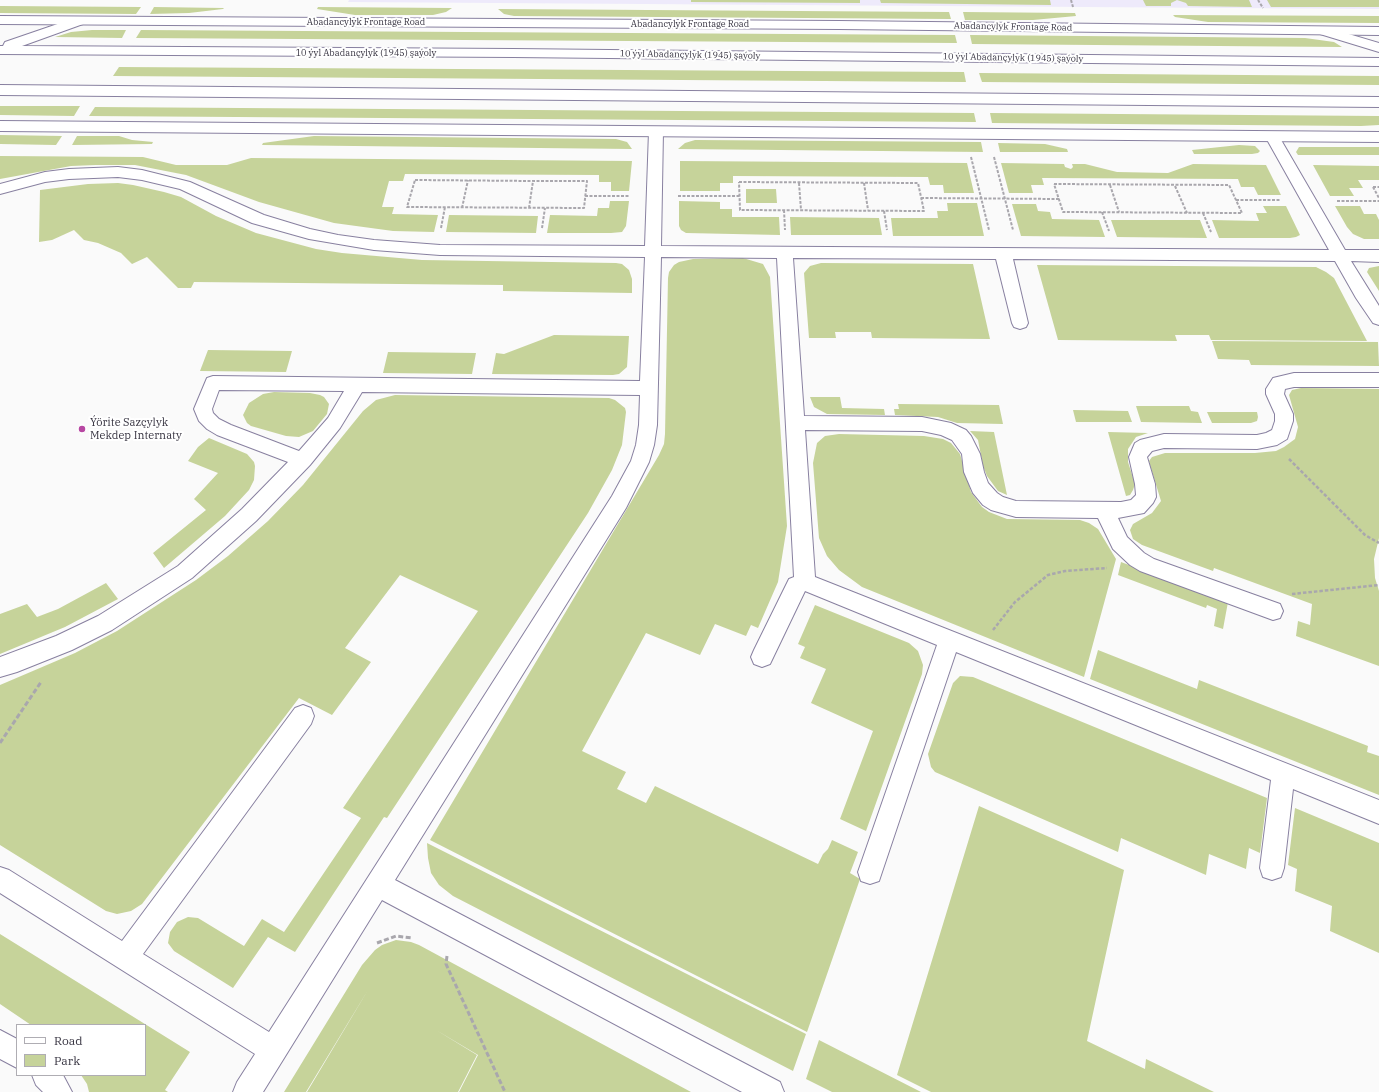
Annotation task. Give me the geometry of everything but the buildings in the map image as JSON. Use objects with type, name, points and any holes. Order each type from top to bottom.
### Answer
[{"type":"main road","name":"Abadancylyk Frontage Road","points":[[0,20],[832,25],[1379,31]]},
{"type":"main road","points":[[0,50],[78,21]]},
{"type":"main road","points":[[1326,31],[1379,48]]},
{"type":"main road","name":"10 ýyl Abadançylyk (1945) şaýoly","points":[[0,50],[513,53],[1379,62]]},
{"type":"main road","points":[[0,90],[1379,102]]},
{"type":"main road","points":[[0,126],[1379,136]]},
{"type":"lane","points":[[247,1092],[619,502],[640,462],[645,445],[649,388],[656,131]]},
{"type":"lane","points":[[1272,136],[1340,256],[1379,319]]},
{"type":"lane","points":[[0,189],[45,177],[94,172],[118,172],[142,175],[185,185],[258,219],[309,234],[338,240],[405,248],[440,250],[652,251],[785,243],[1003,253],[1379,256]]},
{"type":"lane","points":[[785,243],[805,582]]},
{"type":"lane","points":[[1003,253],[1020,323]]},
{"type":"lane","points":[[795,423],[922,424],[944,428],[959,435],[964,440],[980,487],[990,499],[998,504],[1016,509],[1130,509],[1142,503],[1146,497],[1138,457],[1142,448],[1146,445],[1164,441],[1257,442],[1270,440],[1280,434],[1284,421],[1284,414],[1275,394],[1275,389],[1279,383],[1294,380],[1379,380]]},
{"type":"lane","points":[[303,460],[224,430],[213,424],[205,416],[203,409],[213,383],[649,388]]},
{"type":"lane","points":[[0,667],[64,643],[105,623],[185,572],[249,515],[303,460],[334,423],[350,399],[356,385]]},
{"type":"lane","points":[[1105,510],[1114,533],[1129,553],[1147,565],[1273,611]]},
{"type":"lane","points":[[762,657],[796,585],[805,582],[1379,812]]},
{"type":"lane","points":[[870,872],[949,640]]},
{"type":"lane","points":[[125,958],[303,716]]},
{"type":"lane","points":[[1272,868],[1283,773]]},
{"type":"lane","points":[[0,879],[274,1050]]},
{"type":"lane","points":[[378,884],[770,1092]]},
{"type":"lane","points":[[0,1043],[16,1054]]},
{"type":"lane","points":[[47,1076],[58,1092]]},
{"type":"path","points":[[1258,0],[1264,10]]},
{"type":"path","points":[[971,157],[990,235]]},
{"type":"path","points":[[994,157],[1015,236]]},
{"type":"path","points":[[415,180],[468,180],[587,181],[584,208],[407,207],[415,180]]},
{"type":"path","points":[[462,208],[468,180]]},
{"type":"path","points":[[529,208],[533,181]]},
{"type":"path","points":[[739,182],[799,183],[918,183],[924,211],[740,210],[739,182]]},
{"type":"path","points":[[799,183],[801,210]]},
{"type":"path","points":[[864,183],[868,210]]},
{"type":"path","points":[[1054,184],[1110,185],[1229,186],[1242,213],[1063,212],[1054,184]]},
{"type":"path","points":[[1110,185],[1119,212]]},
{"type":"path","points":[[1175,185],[1186,213]]},
{"type":"path","points":[[1379,187],[1373,187],[1379,198]]},
{"type":"path","points":[[586,196],[635,196]]},
{"type":"path","points":[[674,196],[740,196]]},
{"type":"path","points":[[921,198],[1059,199]]},
{"type":"path","points":[[1236,200],[1284,200]]},
{"type":"path","points":[[1333,201],[1379,201]]},
{"type":"path","points":[[440,232],[445,208]]},
{"type":"path","points":[[541,233],[545,208]]},
{"type":"path","points":[[784,210],[785,243]]},
{"type":"path","points":[[884,210],[888,235]]},
{"type":"path","points":[[1102,212],[1111,237]]},
{"type":"path","points":[[1203,213],[1213,238]]},
{"type":"path","points":[[1270,440],[1365,535],[1379,543]]},
{"type":"path","points":[[977,650],[1015,602],[1048,575],[1064,571],[1110,568],[1129,553]]},
{"type":"path","points":[[1273,611],[1275,595],[1379,585]]},
{"type":"path","points":[[0,743],[58,658],[64,643]]},
{"type":"path","points":[[372,946],[381,940],[396,936],[406,936],[417,940]]},
{"type":"path","points":[[440,952],[454,959]]},
{"type":"path","points":[[447,956],[446,964],[506,1092]]},
{"type":"shaded area","points":[[349,0],[1379,0],[1379,9],[348,2]]},
{"type":"green space","points":[[691,0],[860,0],[860,3],[691,2]]},
{"type":"green space","points":[[880,0],[1050,0],[1051,5],[881,3]]},
{"type":"green space","points":[[1143,0],[1177,0],[1171,3],[1171,6],[1146,6]]},
{"type":"green space","points":[[1177,0],[1249,0],[1252,7],[1188,6],[1186,3]]},
{"type":"green space","points":[[1267,0],[1379,0],[1379,7],[1271,7]]},
{"type":"green space","points":[[0,6],[141,7],[136,14],[0,13]]},
{"type":"green space","points":[[154,7],[224,8],[189,13],[150,14]]},
{"type":"green space","points":[[318,7],[452,8],[446,12],[433,15],[355,15],[317,9]]},
{"type":"green space","points":[[498,9],[949,12],[951,19],[514,16],[504,14]]},
{"type":"green space","points":[[963,12],[1075,13],[1076,16],[1033,20],[965,20]]},
{"type":"green space","points":[[1173,15],[1379,16],[1379,23],[1208,22],[1175,17]]},
{"type":"green space","points":[[92,30],[126,30],[122,38],[55,37],[71,32]]},
{"type":"green space","points":[[141,30],[955,35],[957,43],[136,38]]},
{"type":"green space","points":[[970,35],[1305,38],[1334,42],[1342,47],[972,44]]},
{"type":"green space","points":[[119,67],[964,72],[966,82],[113,76]]},
{"type":"green space","points":[[979,73],[1379,76],[1379,85],[982,82]]},
{"type":"green space","points":[[0,106],[80,106],[74,116],[0,115]]},
{"type":"green space","points":[[95,107],[974,113],[976,122],[89,116]]},
{"type":"green space","points":[[990,113],[1379,116],[1379,125],[992,123]]},
{"type":"green space","points":[[0,135],[62,136],[56,145],[0,144]]},
{"type":"green space","points":[[77,136],[119,136],[132,140],[153,142],[152,144],[72,145]]},
{"type":"green space","points":[[314,136],[616,139],[627,142],[632,149],[262,145],[263,143]]},
{"type":"green space","points":[[695,140],[981,142],[983,152],[678,149],[685,143]]},
{"type":"green space","points":[[998,143],[1045,144],[1067,149],[1068,152],[1000,152]]},
{"type":"green space","points":[[1239,145],[1255,146],[1260,151],[1252,154],[1194,154],[1192,150]]},
{"type":"green space","points":[[1299,147],[1379,147],[1379,155],[1298,155],[1296,152]]},
{"type":"green space","points":[[0,156],[143,157],[176,165],[227,165],[251,158],[632,161],[629,191],[611,191],[611,182],[599,182],[599,175],[405,174],[403,181],[389,181],[382,207],[394,207],[392,214],[438,215],[434,232],[393,231],[334,223],[259,202],[186,175],[135,165],[71,166],[0,179]]},
{"type":"green space","points":[[680,161],[967,163],[974,193],[944,193],[943,185],[930,185],[928,177],[733,176],[733,183],[720,183],[720,191],[680,191]]},
{"type":"green space","points":[[1001,163],[1064,164],[1065,167],[1071,169],[1073,167],[1072,164],[1085,164],[1117,172],[1168,173],[1193,164],[1266,165],[1281,195],[1258,195],[1254,187],[1241,187],[1238,179],[1042,178],[1044,185],[1031,185],[1033,193],[1009,193]]},
{"type":"green space","points":[[1313,165],[1379,166],[1379,180],[1358,180],[1363,188],[1349,188],[1354,196],[1330,196]]},
{"type":"green space","points":[[118,183],[133,185],[181,197],[216,216],[256,233],[316,249],[342,253],[422,260],[622,264],[629,270],[632,279],[632,293],[503,291],[503,285],[194,282],[191,288],[178,288],[147,257],[132,264],[121,253],[98,243],[84,240],[74,230],[52,240],[39,242],[40,190],[88,184]]},
{"type":"green space","points":[[746,189],[776,189],[777,203],[746,203]]},
{"type":"green space","points":[[610,201],[629,201],[626,226],[622,232],[547,233],[550,215],[597,216],[598,208],[609,208]]},
{"type":"green space","points":[[679,201],[720,202],[720,209],[732,209],[732,217],[779,217],[780,235],[686,233],[681,230],[679,226]]},
{"type":"green space","points":[[947,203],[977,203],[984,236],[893,236],[891,218],[938,218],[937,211],[948,211]]},
{"type":"green space","points":[[1012,204],[1036,204],[1038,211],[1050,212],[1052,219],[1099,220],[1105,237],[1021,236]]},
{"type":"green space","points":[[1263,206],[1286,206],[1300,235],[1290,238],[1219,238],[1212,220],[1259,221],[1256,213],[1267,213]]},
{"type":"green space","points":[[1335,206],[1360,206],[1364,214],[1376,214],[1379,220],[1379,239],[1364,239],[1353,234],[1347,227]]},
{"type":"green space","points":[[449,215],[538,216],[536,233],[446,232]]},
{"type":"green space","points":[[790,217],[879,218],[882,235],[791,235]]},
{"type":"green space","points":[[1111,220],[1200,220],[1207,238],[1117,237]]},
{"type":"green space","points":[[743,258],[763,264],[770,277],[787,526],[778,582],[758,628],[751,625],[746,636],[715,624],[700,655],[646,633],[582,751],[626,772],[617,789],[646,803],[655,786],[818,864],[832,840],[858,852],[850,873],[860,879],[807,1032],[430,840],[659,455],[664,444],[669,272],[674,265],[679,262],[693,259]]},
{"type":"green space","points":[[821,263],[973,264],[990,339],[872,338],[871,332],[835,332],[836,338],[809,338],[804,273],[810,266]]},
{"type":"green space","points":[[1037,265],[1316,267],[1334,278],[1367,341],[1211,340],[1209,335],[1175,335],[1177,341],[1058,340]]},
{"type":"green space","points":[[1379,266],[1379,291],[1367,272],[1369,268]]},
{"type":"green space","points":[[554,335],[629,336],[627,367],[619,374],[613,375],[492,374],[496,353],[504,354]]},
{"type":"green space","points":[[1212,341],[1378,342],[1379,366],[1251,365],[1249,360],[1218,359]]},
{"type":"green space","points":[[208,350],[292,351],[286,372],[200,371]]},
{"type":"green space","points":[[388,352],[476,353],[472,374],[383,373]]},
{"type":"green space","points":[[1301,388],[1379,389],[1379,538],[1374,559],[1375,578],[1379,591],[1379,666],[1296,636],[1298,621],[1310,625],[1312,604],[1214,568],[1213,571],[1142,545],[1133,539],[1130,530],[1133,524],[1152,513],[1161,501],[1149,461],[1152,457],[1165,453],[1255,453],[1276,451],[1295,439],[1298,427],[1289,395],[1292,390]]},
{"type":"green space","points":[[274,392],[310,393],[320,395],[324,397],[329,404],[327,414],[313,431],[299,437],[286,436],[251,426],[247,423],[243,415],[249,403],[263,394]]},
{"type":"green space","points":[[395,395],[609,398],[615,400],[625,408],[626,412],[622,445],[612,470],[588,513],[387,818],[384,817],[295,952],[268,937],[233,988],[174,951],[168,943],[170,932],[177,922],[188,917],[198,918],[244,946],[262,919],[284,932],[361,818],[343,808],[478,611],[400,575],[345,648],[371,662],[332,715],[299,698],[142,904],[131,911],[117,914],[106,911],[0,845],[0,685],[75,653],[117,631],[196,580],[228,556],[268,521],[303,485],[363,411],[376,400]]},
{"type":"green space","points":[[810,397],[840,397],[842,408],[884,409],[885,415],[827,414],[814,407]]},
{"type":"green space","points":[[898,404],[999,405],[1003,424],[957,423],[938,417],[895,415],[894,409],[899,409]]},
{"type":"green space","points":[[1136,406],[1189,406],[1191,411],[1198,412],[1202,423],[1141,422]]},
{"type":"green space","points":[[1073,410],[1128,411],[1132,422],[1076,422]]},
{"type":"green space","points":[[1207,412],[1257,412],[1258,417],[1257,421],[1251,423],[1212,423]]},
{"type":"green space","points":[[970,431],[994,432],[1007,495],[998,491],[987,476],[983,466],[978,440]]},
{"type":"green space","points":[[1108,432],[1148,433],[1136,437],[1128,449],[1128,462],[1135,484],[1130,495],[1126,496]]},
{"type":"green space","points":[[839,434],[924,436],[943,439],[951,443],[960,454],[971,492],[982,507],[989,512],[1007,519],[1080,520],[1089,523],[1098,529],[1116,559],[1084,677],[862,587],[839,570],[827,556],[819,538],[813,463],[817,443],[825,436]]},
{"type":"green space","points":[[209,438],[247,454],[254,462],[254,480],[249,490],[225,516],[164,568],[153,553],[206,510],[194,499],[218,473],[188,461],[198,447]]},
{"type":"green space","points":[[1121,562],[1228,602],[1223,629],[1214,626],[1217,609],[1207,605],[1206,608],[1118,575]]},
{"type":"green space","points":[[106,583],[118,599],[65,627],[0,654],[0,614],[27,604],[37,617],[58,609]]},
{"type":"green space","points":[[815,605],[909,643],[918,651],[923,665],[922,674],[866,831],[840,819],[873,731],[811,703],[826,669],[800,658],[805,647],[798,644]]},
{"type":"green space","points":[[1098,650],[1197,689],[1199,680],[1368,746],[1367,752],[1379,756],[1379,795],[1090,679]]},
{"type":"green space","points":[[960,676],[973,677],[1267,798],[1260,853],[1249,848],[1246,869],[1209,854],[1206,875],[1121,838],[1118,852],[935,772],[931,767],[928,754],[953,683]]},
{"type":"green space","points":[[979,806],[1124,870],[1087,1041],[1145,1069],[1146,1059],[1214,1092],[931,1092],[897,1075]]},
{"type":"green space","points":[[1295,808],[1379,843],[1379,953],[1330,931],[1332,906],[1295,891],[1297,869],[1288,865]]},
{"type":"green space","points":[[427,843],[806,1034],[793,1071],[453,896],[439,885],[431,873]]},
{"type":"green space","points":[[0,934],[145,1024],[30,1024],[0,1004]]},
{"type":"green space","points":[[396,940],[411,942],[419,945],[691,1092],[459,1092],[478,1055],[436,1030],[477,1055],[458,1092],[307,1092],[368,990],[306,1092],[284,1092],[362,965],[375,950],[382,945]]},
{"type":"green space","points":[[146,1025],[190,1052],[165,1090],[168,1092],[89,1092],[87,1084],[82,1076],[146,1076]]},
{"type":"green space","points":[[819,1040],[921,1092],[832,1092],[806,1079]]},
{"type":"place","name":"Ýörite Sazçylyk Mekdep Internaty","points":[[82,429]]}]
